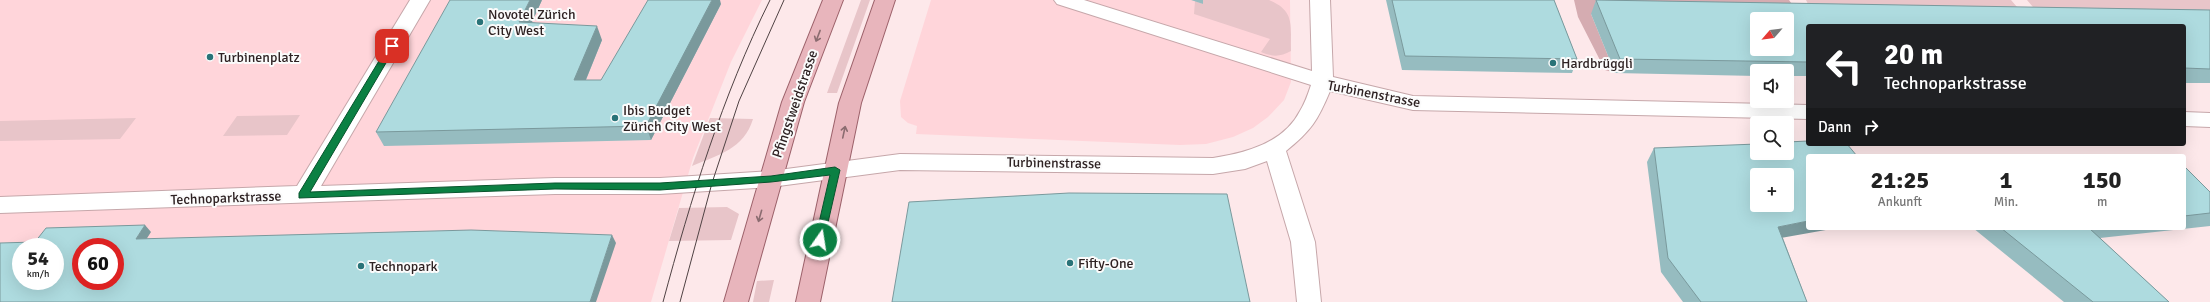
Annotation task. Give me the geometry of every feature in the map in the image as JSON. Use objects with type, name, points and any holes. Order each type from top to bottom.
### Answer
[{"type":"main road","name":"Pfingstweidstrasse","points":[[736,302],[793,102],[833,0]]},
{"type":"main road","points":[[808,302],[850,103],[885,0]]},
{"type":"street","points":[[303,196],[420,0]]},
{"type":"street","points":[[1064,0],[1323,82],[1320,0]]},
{"type":"street","name":"Turbinenstrasse","points":[[835,170],[900,162],[1213,166],[1245,161],[1274,149],[1293,134],[1309,116],[1323,82],[1413,103],[1806,112]]},
{"type":"street","points":[[2186,119],[2210,120]]},
{"type":"street","points":[[1274,149],[1303,242],[1309,302]]},
{"type":"street","name":"Technoparkstrasse","points":[[0,205],[303,196],[555,186],[660,186],[771,179],[835,170]]},
{"type":"shaded area","points":[[0,0],[762,0],[731,62],[693,158],[651,302],[0,302]]},
{"type":"shaded area","points":[[861,0],[870,0],[837,93],[827,93]]},
{"type":"shaded area","points":[[931,0],[1290,0],[1291,82],[1284,100],[1268,117],[1253,128],[1233,137],[1206,144],[1180,145],[916,134],[917,126],[908,123],[901,117],[900,101]]},
{"type":"shaded area","points":[[1203,0],[1269,0],[1278,4],[1288,14],[1290,20],[1291,51],[1280,55],[1265,54],[1261,52],[1270,39],[1194,14],[1195,1],[1203,4]]},
{"type":"shaded area","points":[[1574,0],[1789,0],[1802,18],[1794,18],[1794,12],[1750,12],[1750,17],[1591,14],[1615,73],[1605,70],[1578,17]]},
{"type":"shaded area","points":[[1806,0],[2011,0],[2029,21],[1815,18]]},
{"type":"shaded area","points":[[2027,0],[2210,0],[2210,24],[2045,21]]},
{"type":"shaded area","points":[[300,115],[287,135],[223,136],[237,116]]},
{"type":"shaded area","points":[[136,118],[120,139],[0,141],[0,121]]},
{"type":"shaded area","points":[[710,118],[753,119],[749,129],[737,144],[729,150],[692,166]]},
{"type":"shaded area","points":[[727,207],[739,214],[731,240],[669,241],[679,208]]},
{"type":"shaded area","points":[[774,280],[769,302],[753,302],[757,281]]},
{"type":"building","points":[[450,0],[530,0],[519,22],[597,26],[574,80],[601,80],[648,0],[712,0],[646,126],[376,132]]},
{"type":"building","points":[[1392,0],[1554,0],[1577,59],[1405,56]]},
{"type":"building","points":[[1596,0],[2210,10],[2210,69],[2186,68],[2186,24],[1806,24],[1806,62],[1620,59]]},
{"type":"building","points":[[1806,141],[1806,146],[1849,146],[1855,154],[1806,154],[1806,221],[1778,227],[1807,302],[1701,302],[1668,258],[1654,148],[1750,144],[1750,160],[1794,160],[1794,142]]},
{"type":"building","points":[[2186,168],[2210,192],[2210,213],[2186,216]]},
{"type":"building","name":"Fifty-One","points":[[1069,193],[1227,194],[1250,302],[892,302],[909,202]]},
{"type":"building","name":"Technopark","points":[[145,225],[136,239],[471,230],[612,235],[590,302],[0,302],[0,243],[12,243],[12,290],[64,290],[64,238],[38,238],[46,228]]},
{"type":"building","points":[[2003,230],[2091,230],[2169,302],[2093,302]]},
{"type":"tram line","points":[[663,302],[697,186],[722,111],[737,73],[770,0]]},
{"type":"tram line","points":[[680,302],[712,183],[739,101],[784,0]]},
{"type":"place","name":"Novotel Zürich City West","points":[[480,22]]},
{"type":"place","name":"Turbinenplatz","points":[[210,57]]},
{"type":"place","name":"Hardbrüggli","points":[[1553,63]]},
{"type":"place","name":"Ibis Budget Zürich City West","points":[[615,118]]},
{"type":"place","name":"Fifty-One","points":[[1070,263]]},
{"type":"place","name":"Technopark","points":[[361,266]]},
{"type":"route","points":[[392,46],[303,196],[555,186],[660,186],[771,179],[835,170],[820,240]]}]
